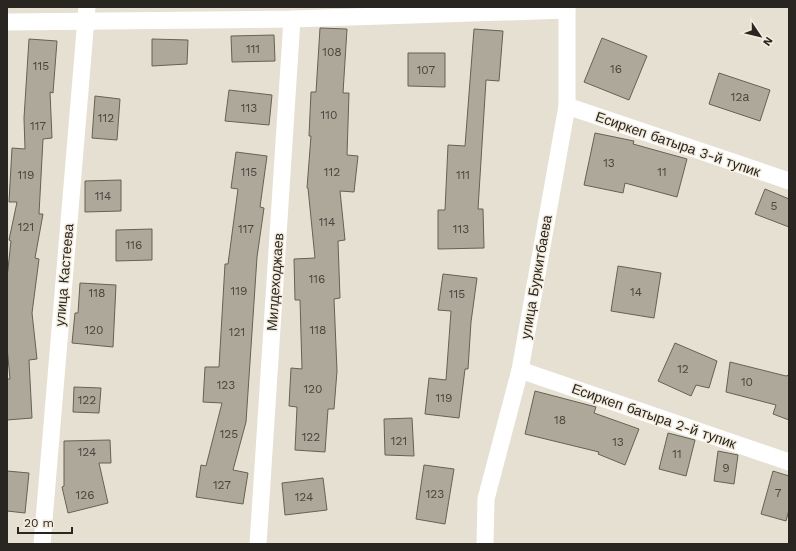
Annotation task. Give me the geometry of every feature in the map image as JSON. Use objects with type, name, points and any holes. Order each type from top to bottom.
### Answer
[{"type":"street","points":[[7,22],[86,14],[292,19],[332,12],[567,8]]},
{"type":"street","name":"улица Буркитбаева","points":[[485,544],[486,499],[520,370],[567,106],[567,8]]},
{"type":"street","name":"улица Кастеева","points":[[42,544],[86,14]]},
{"type":"street","name":"Милдеходжаев","points":[[258,544],[292,19]]},
{"type":"street","name":"Есиркеп батыра 3-й тупик","points":[[567,106],[789,181]]},
{"type":"street","name":"Есиркеп батыра 2-й тупик","points":[[520,370],[789,462]]},
{"type":"building","points":[[320,28],[347,29],[343,93],[349,93],[347,155],[358,156],[354,192],[340,191],[345,240],[338,241],[340,298],[334,299],[337,371],[334,409],[328,409],[325,452],[295,450],[297,407],[289,406],[291,368],[302,369],[300,300],[295,300],[294,259],[315,258],[307,188],[311,136],[309,136],[311,92],[316,92]]},
{"type":"building","points":[[474,29],[503,31],[499,81],[486,80],[478,209],[483,209],[484,248],[438,249],[438,210],[445,210],[448,145],[465,146]]},
{"type":"building","points":[[274,35],[275,61],[232,62],[231,36]]},
{"type":"building","points":[[602,38],[647,56],[629,100],[584,82]]},
{"type":"building","points":[[29,39],[57,41],[53,93],[50,92],[52,138],[43,139],[39,214],[43,214],[35,258],[39,259],[32,313],[37,359],[29,360],[32,418],[7,420],[7,379],[10,379],[7,347],[7,278],[11,241],[9,240],[17,202],[9,202],[12,148],[25,149],[24,118]]},
{"type":"building","points":[[152,39],[188,40],[187,64],[152,66]]},
{"type":"building","points":[[408,53],[445,53],[445,87],[408,86]]},
{"type":"building","points":[[719,73],[770,90],[760,121],[709,104]]},
{"type":"building","points":[[229,90],[272,95],[269,125],[225,121]]},
{"type":"building","points":[[95,96],[120,99],[117,140],[92,138]]},
{"type":"building","points":[[595,133],[634,141],[633,144],[687,159],[677,197],[625,183],[623,193],[584,185]]},
{"type":"building","points":[[236,152],[267,156],[260,207],[264,208],[257,257],[246,422],[233,470],[248,473],[243,504],[196,497],[201,465],[206,466],[222,403],[203,402],[205,367],[219,367],[225,264],[228,264],[238,189],[231,188]]},
{"type":"building","points":[[121,180],[121,211],[85,212],[85,181]]},
{"type":"building","points":[[765,189],[789,199],[789,227],[755,214]]},
{"type":"building","points":[[152,229],[152,260],[116,261],[116,230]]},
{"type":"building","points":[[618,266],[661,273],[654,318],[611,311]]},
{"type":"building","points":[[443,274],[477,278],[471,322],[468,369],[465,369],[459,418],[425,414],[429,378],[446,380],[451,311],[438,310]]},
{"type":"building","points":[[80,283],[116,285],[113,347],[72,343],[75,313],[78,313]]},
{"type":"building","points":[[675,343],[717,361],[709,388],[696,385],[691,396],[658,381]]},
{"type":"building","points":[[730,362],[786,376],[789,375],[789,420],[773,414],[776,405],[726,392]]},
{"type":"building","points":[[74,387],[101,388],[99,413],[73,412]]},
{"type":"building","points":[[535,391],[596,407],[594,413],[639,429],[625,465],[598,454],[599,452],[525,434]]},
{"type":"building","points":[[412,418],[414,456],[385,455],[384,419]]},
{"type":"building","points":[[668,433],[695,440],[686,476],[659,469]]},
{"type":"building","points":[[110,440],[111,463],[99,463],[108,503],[68,513],[62,487],[64,486],[64,441]]},
{"type":"building","points":[[718,451],[738,455],[734,484],[714,481]]},
{"type":"building","points":[[424,465],[454,469],[445,524],[416,519]]},
{"type":"building","points":[[7,471],[29,473],[25,513],[7,511]]},
{"type":"building","points":[[773,471],[789,476],[789,510],[786,521],[761,514]]},
{"type":"building","points":[[323,478],[327,510],[285,515],[282,483]]}]
